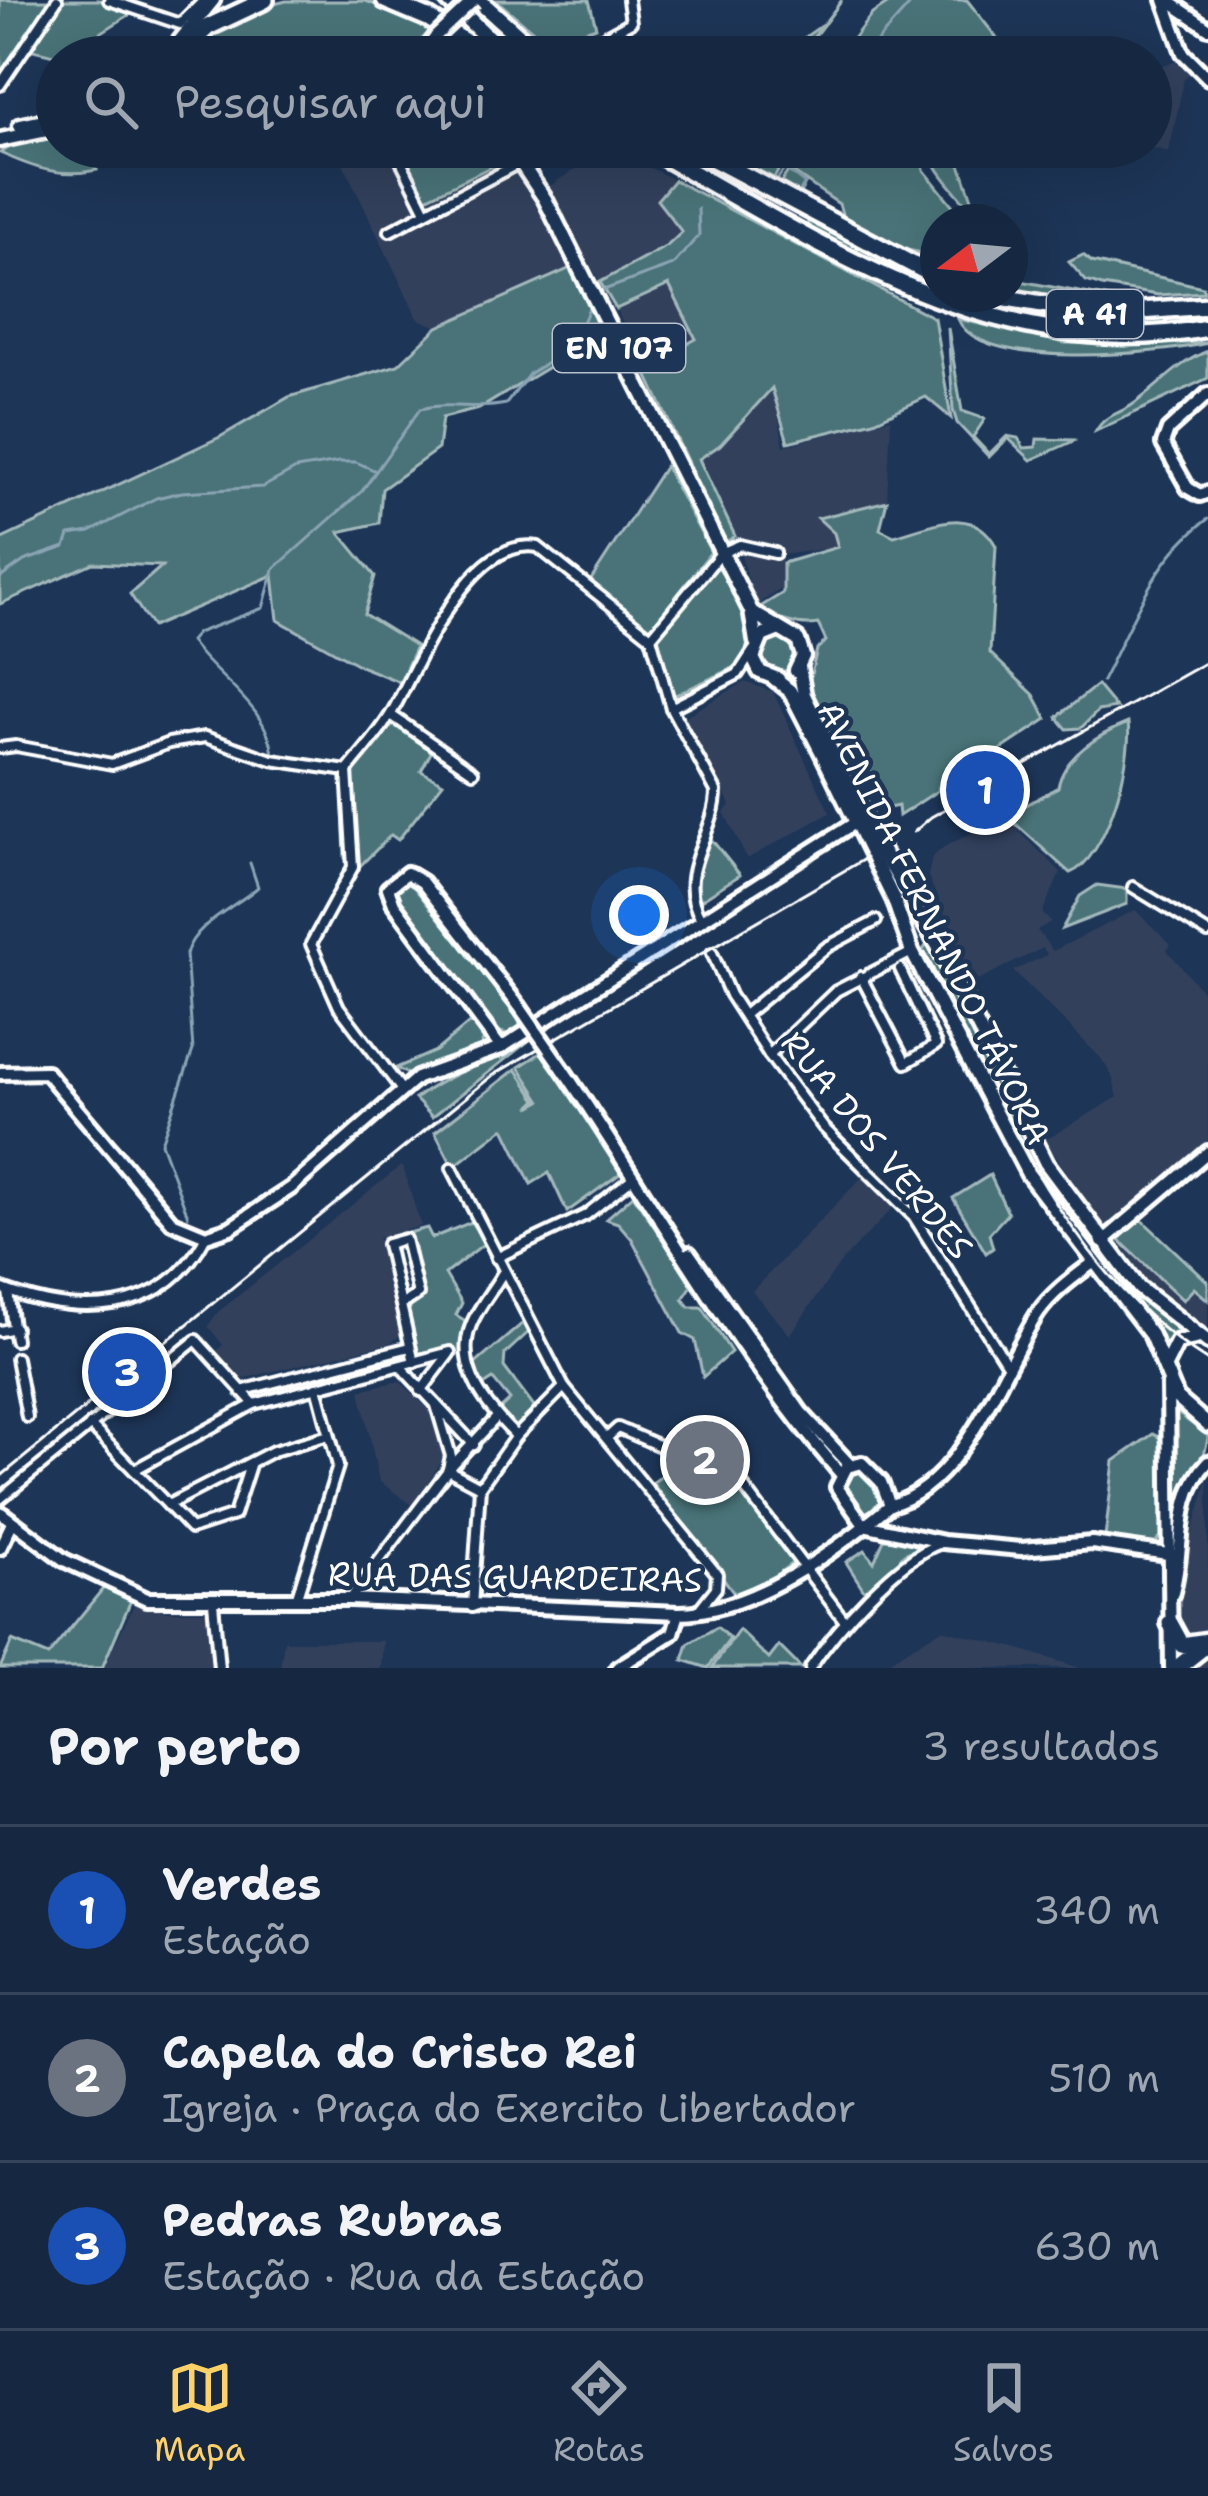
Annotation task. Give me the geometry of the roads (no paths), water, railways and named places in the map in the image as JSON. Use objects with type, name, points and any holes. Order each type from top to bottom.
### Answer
[{"type":"highway","points":[[197,36],[265,0]]},
{"type":"highway","points":[[385,0],[457,36]]},
{"type":"highway","points":[[449,0],[486,36]]},
{"type":"highway","points":[[480,2],[518,36]]},
{"type":"highway","name":"A 41","points":[[685,168],[891,282],[970,313],[1091,335],[1208,328]]},
{"type":"highway","points":[[731,168],[920,268]]},
{"type":"highway","name":"A 41","points":[[1028,303],[1084,313],[1139,314],[1208,306]]},
{"type":"highway","points":[[1170,1623],[1182,1645],[1208,1642]]},
{"type":"highway","points":[[1174,1668],[1208,1642]]},
{"type":"highway","points":[[1193,1668],[1208,1655]]},
{"type":"main road","points":[[187,36],[212,0]]},
{"type":"main road","points":[[1169,1],[1208,28]]},
{"type":"main road","points":[[1169,1],[1192,65],[1208,78]]},
{"type":"main road","points":[[436,36],[480,2]]},
{"type":"main road","points":[[1176,31],[1191,16]]},
{"type":"main road","points":[[179,36],[183,23]]},
{"type":"main road","points":[[5,137],[36,121]]},
{"type":"main road","points":[[5,137],[36,132]]},
{"type":"main road","name":"EN 107","points":[[526,168],[751,611],[756,666],[771,678]]},
{"type":"main road","points":[[1208,394],[1168,430],[1163,444],[1187,488],[1200,495],[1208,492]]},
{"type":"main road","name":"EN 107","points":[[751,611],[798,640],[799,667]]},
{"type":"main road","points":[[755,646],[777,630]]},
{"type":"main road","points":[[771,678],[790,676],[799,667]]},
{"type":"main road","name":"AVENIDA FERNANDO TÁVORA","points":[[799,667],[805,695],[912,952],[1028,1174],[1151,1336],[1185,1408],[1208,1425]]},
{"type":"main road","name":"AVENIDA FERNANDO TÁVORA","points":[[771,678],[790,691],[860,820],[939,948],[1032,1139],[1139,1288],[1205,1340]]},
{"type":"main road","points":[[0,1073],[46,1072],[172,1222],[206,1236],[230,1228],[291,1188],[401,1089],[430,1072],[501,1048],[860,820]]},
{"type":"main road","points":[[501,1048],[394,904],[388,888],[393,879],[406,873],[422,882],[519,1006],[668,1226],[845,1469]]},
{"type":"main road","points":[[912,952],[926,944],[939,948]]},
{"type":"main road","points":[[1102,1242],[1208,1152]]},
{"type":"main road","name":"RUA DAS GUARDEIRAS","points":[[0,1512],[64,1560],[147,1599],[350,1600],[697,1612],[740,1601],[890,1505],[913,1498],[980,1424],[1008,1366],[1055,1292],[1093,1263]]},
{"type":"main road","points":[[1175,1556],[1167,1378],[1177,1342],[1205,1340]]},
{"type":"main road","points":[[1174,1668],[1170,1602],[1175,1556],[1187,1498],[1208,1462]]},
{"type":"main road","points":[[845,1469],[868,1467],[890,1505]]},
{"type":"main road","points":[[845,1469],[837,1487],[864,1525],[943,1542],[1021,1549],[1092,1544],[1175,1556]]},
{"type":"main road","points":[[0,1548],[12,1523]]},
{"type":"main road","points":[[617,1668],[673,1633],[679,1613]]},
{"type":"street","points":[[0,85],[57,0]]},
{"type":"street","points":[[109,0],[183,23],[212,0]]},
{"type":"street","points":[[606,36],[630,23],[628,0]]},
{"type":"street","points":[[404,168],[426,212]]},
{"type":"street","points":[[390,231],[509,168]]},
{"type":"street","points":[[650,637],[721,553],[740,545],[775,554]]},
{"type":"street","points":[[401,1089],[339,1007],[311,944],[353,867],[347,771],[390,715],[434,631],[478,572],[505,552],[538,547],[650,637],[671,708],[716,791],[693,867],[694,909],[700,919]]},
{"type":"street","points":[[671,708],[738,674],[755,646]]},
{"type":"street","points":[[738,674],[771,678]]},
{"type":"street","points":[[390,715],[463,760],[473,772]]},
{"type":"street","points":[[0,748],[16,746],[112,764],[205,737],[272,760],[347,771]]},
{"type":"street","points":[[1132,887],[1208,933]]},
{"type":"street","points":[[743,1015],[827,946],[876,921]]},
{"type":"street","name":"RUA DOS VERDES","points":[[712,952],[769,1055],[823,1127],[923,1229],[1008,1366]]},
{"type":"street","points":[[769,1055],[836,991],[912,952]]},
{"type":"street","points":[[861,977],[906,1063],[936,1045],[900,969]]},
{"type":"street","points":[[452,1168],[502,1274],[564,1387],[644,1479],[717,1574],[716,1588],[697,1612]]},
{"type":"street","points":[[496,1258],[586,1215],[635,1176]]},
{"type":"street","points":[[4,1289],[60,1306],[130,1305],[196,1257],[206,1236]]},
{"type":"street","points":[[403,1304],[418,1294],[405,1239],[387,1244],[414,1362]]},
{"type":"street","points":[[502,1274],[469,1327],[475,1388],[516,1436]]},
{"type":"street","points":[[4,1289],[15,1340]]},
{"type":"street","points":[[0,1331],[15,1328]]},
{"type":"street","points":[[0,1499],[196,1340],[254,1404]]},
{"type":"street","points":[[242,1390],[410,1347]]},
{"type":"street","points":[[134,1470],[254,1404],[450,1352],[421,1391]]},
{"type":"street","points":[[386,1353],[471,1442]]},
{"type":"street","points":[[16,1358],[27,1418]]},
{"type":"street","points":[[296,1600],[336,1479],[317,1387]]},
{"type":"street","points":[[472,1607],[480,1487],[516,1436],[564,1387]]},
{"type":"street","points":[[436,1405],[451,1456],[448,1470]]},
{"type":"street","points":[[350,1600],[448,1470],[497,1417]]},
{"type":"street","points":[[90,1425],[191,1529],[234,1515],[250,1462]]},
{"type":"street","points":[[608,1437],[617,1428],[628,1429],[676,1453],[707,1438],[844,1620]]},
{"type":"street","points":[[168,1505],[297,1441],[329,1436]]},
{"type":"street","points":[[451,1456],[471,1442]]},
{"type":"street","points":[[448,1470],[480,1487]]},
{"type":"street","points":[[810,1668],[844,1620],[909,1558],[943,1542]]},
{"type":"street","points":[[213,1602],[219,1668]]},
{"type":"waterway","points":[[882,36],[914,0]]},
{"type":"waterway","points":[[784,168],[805,184],[800,193]]},
{"type":"waterway","points":[[777,180],[785,168]]},
{"type":"waterway","points":[[601,291],[673,265],[699,235],[698,209]]},
{"type":"waterway","points":[[273,754],[251,707],[190,641],[197,633],[263,608],[274,569],[362,491],[420,409],[506,404],[530,373],[572,348],[590,306]]},
{"type":"waterway","points":[[0,578],[24,561],[65,547],[69,535],[90,532],[156,498],[263,487],[296,469],[339,462],[356,462],[376,471]]},
{"type":"waterway","points":[[1102,681],[1158,573],[1208,519]]},
{"type":"waterway","points":[[188,1216],[161,1143],[193,1050],[186,954],[206,925],[258,887],[250,863]]},
{"type":"tram line","points":[[914,832],[931,817],[1208,661]]},
{"type":"tram line","points":[[0,1477],[493,1075],[866,858]]},
{"type":"tram line","points":[[925,953],[1009,1122],[1075,1231],[1158,1324],[1208,1361]]},
{"type":"place","name":"Verdes","points":[[985,790]]},
{"type":"place","name":"Pedras Rubras","points":[[127,1372]]},
{"type":"place","name":"Capela do Cristo Rei","points":[[705,1460]]}]
